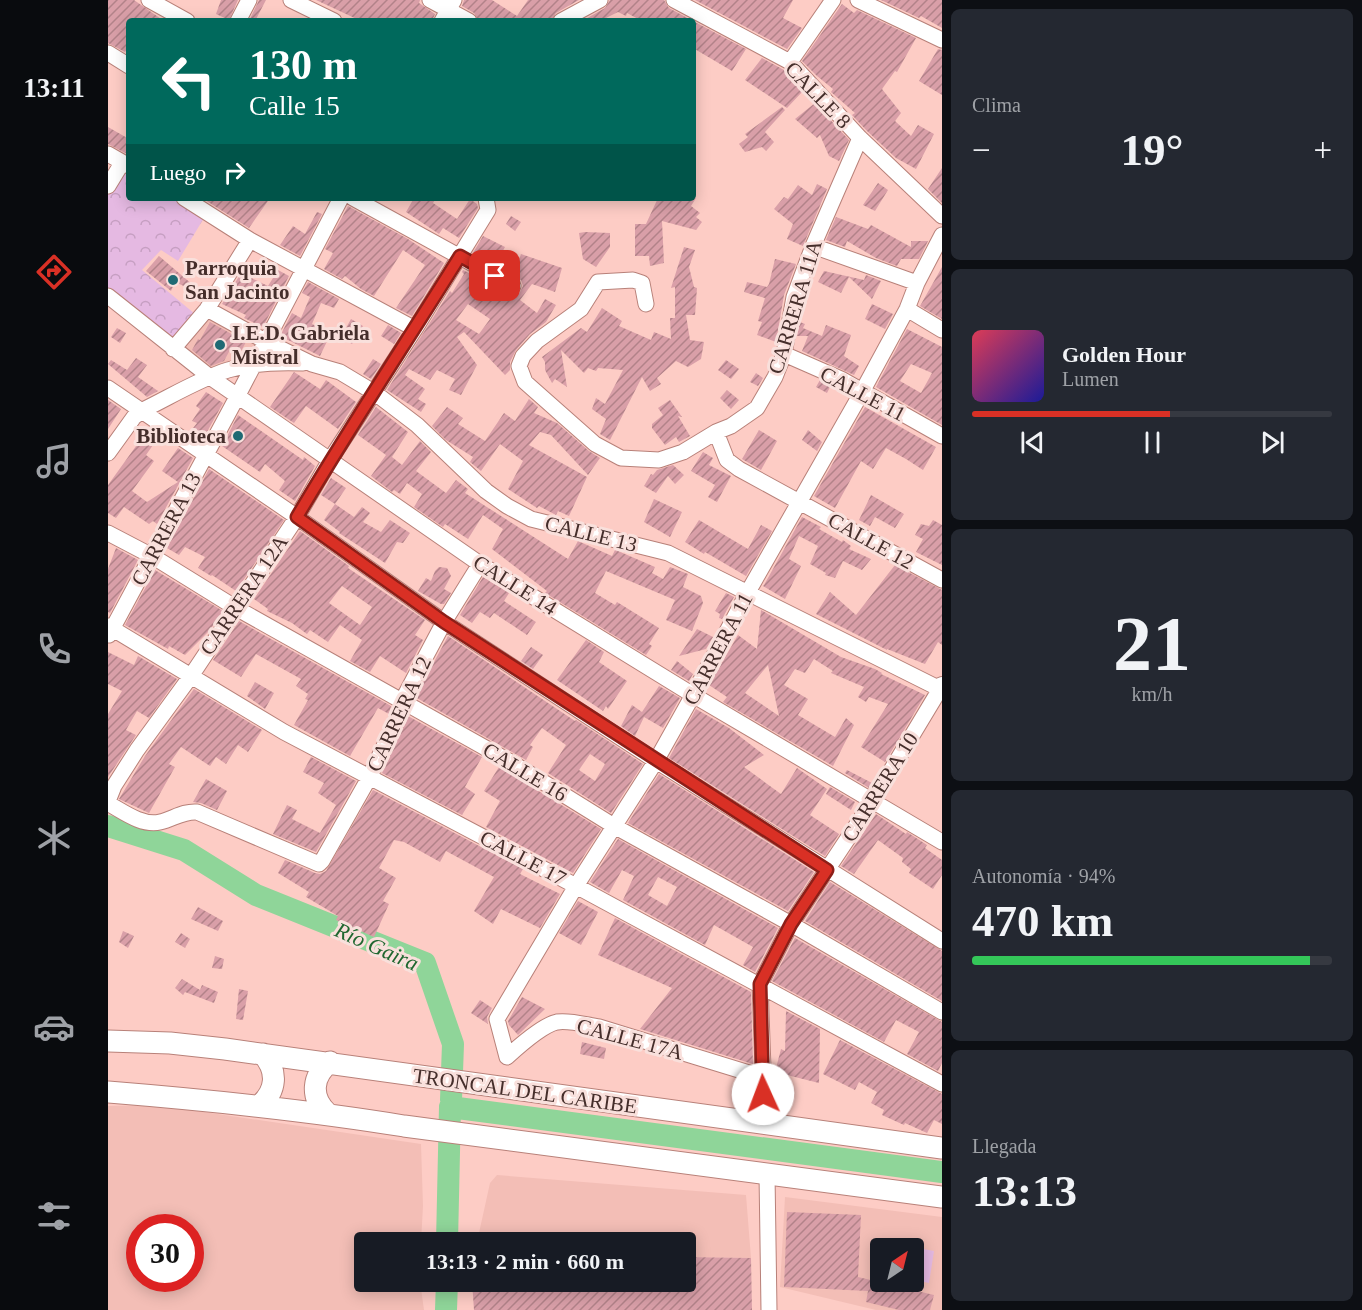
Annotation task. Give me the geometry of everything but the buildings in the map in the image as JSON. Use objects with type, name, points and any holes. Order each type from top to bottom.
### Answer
[{"type":"highway","points":[[108,1033],[170,1043]]},
{"type":"highway","name":"TRONCAL DEL CARIBE","points":[[108,1041],[170,1043],[330,1062],[412,1076],[942,1148]]},
{"type":"highway","points":[[259,1106],[271,1093],[274,1077],[269,1061],[263,1054]]},
{"type":"highway","points":[[327,1113],[320,1107],[314,1091],[318,1074],[330,1062]]},
{"type":"highway","points":[[108,1092],[327,1113],[404,1126],[942,1197]]},
{"type":"street","points":[[149,0],[182,18]]},
{"type":"street","points":[[240,18],[249,0]]},
{"type":"street","points":[[291,0],[328,18]]},
{"type":"street","points":[[430,0],[463,18]]},
{"type":"street","points":[[567,18],[600,0]]},
{"type":"street","name":"CALLE 8","points":[[674,0],[790,62],[860,138],[942,216]]},
{"type":"street","points":[[790,62],[833,0]]},
{"type":"street","points":[[858,0],[942,40]]},
{"type":"street","points":[[108,53],[126,64]]},
{"type":"street","name":"CARRERA 11A","points":[[716,432],[731,426],[757,408],[775,377],[784,354],[794,297],[813,246],[860,138]]},
{"type":"street","points":[[108,154],[126,164],[108,186]]},
{"type":"street","points":[[189,201],[302,270],[415,329]]},
{"type":"street","name":"CARRERA 13","points":[[110,630],[152,556],[339,201]]},
{"type":"street","points":[[358,201],[513,286]]},
{"type":"street","name":"CARRERA 12A","points":[[108,801],[114,786],[133,756],[191,676],[297,517],[330,460],[375,393],[488,210],[487,201]]},
{"type":"street","name":"CARRERA 11","points":[[507,1057],[497,1019],[576,886],[656,761],[748,592],[862,392],[907,309],[917,283],[942,235]]},
{"type":"street","points":[[173,349],[207,309],[250,240]]},
{"type":"street","points":[[813,246],[917,283]]},
{"type":"street","points":[[646,304],[642,283],[633,280],[598,282],[581,309],[537,341],[523,356],[519,366],[520,374],[525,382],[595,444],[621,458],[658,460],[683,452],[716,432]]},
{"type":"street","name":"CALLE 14","points":[[109,300],[237,397],[480,564],[693,695],[942,842]]},
{"type":"street","name":"CALLE 13","points":[[207,309],[312,364],[340,372],[375,393],[417,425],[486,491],[515,511],[531,519],[668,553],[941,688]]},
{"type":"street","points":[[907,309],[942,330]]},
{"type":"street","name":"CALLE 11","points":[[784,354],[841,379],[942,436]]},
{"type":"street","points":[[108,453],[134,417],[143,410],[210,377],[228,370],[281,362],[312,364]]},
{"type":"street","points":[[108,388],[297,517],[444,622],[656,761],[942,941]]},
{"type":"street","name":"CALLE 12","points":[[716,432],[727,460],[739,469],[942,580]]},
{"type":"street","name":"CALLE 16","points":[[108,533],[152,556],[236,608],[514,764],[615,826],[791,924],[942,1012]]},
{"type":"street","name":"CARRERA 12","points":[[108,801],[111,805],[144,822],[152,823],[159,823],[188,812],[197,812],[319,864],[369,778],[398,717],[402,701],[444,622],[480,564]]},
{"type":"street","name":"CALLE 17","points":[[110,630],[284,732],[760,984],[942,1084]]},
{"type":"street","name":"CARRERA 10","points":[[765,1124],[760,984],[791,924],[872,801],[941,688]]},
{"type":"street","name":"CALLE 17A","points":[[507,1057],[522,1042],[556,1022],[574,1023],[599,1027],[762,1077]]},
{"type":"street","points":[[767,1174],[769,1310]]},
{"type":"shaded area","name":"I.E.D. Gabriela Mistral","points":[[209,314],[259,341],[252,354],[247,353],[244,363],[210,373],[180,350]]},
{"type":"shaded area","points":[[157,1105],[421,1144],[422,1232],[354,1232],[354,1292],[422,1292],[424,1310],[108,1310],[108,1106]]},
{"type":"shaded area","points":[[497,1175],[746,1195],[751,1258],[696,1257],[696,1232],[479,1232],[490,1183]]},
{"type":"shaded area","points":[[785,1197],[942,1217],[942,1310],[876,1310],[780,1287]]},
{"type":"green space","points":[[126,170],[126,201],[186,201],[207,213],[178,261],[161,250],[142,270],[195,314],[172,345],[108,294],[108,191]]},
{"type":"green space","points":[[924,1249],[934,1251],[929,1283],[924,1282]]},
{"type":"waterway","name":"Río Gaira","points":[[108,826],[184,850],[256,895],[425,963],[453,1044],[451,1100]]},
{"type":"waterway","points":[[447,1232],[450,1107],[942,1172]]},
{"type":"waterway","name":"Río Gaira","points":[[446,1310],[447,1292]]},
{"type":"place","name":"Parroquia San Jacinto","points":[[173,280]]},
{"type":"place","name":"I.E.D. Gabriela Mistral","points":[[220,345]]},
{"type":"place","name":"Biblioteca","points":[[238,436]]},
{"type":"route","points":[[495,276],[460,256],[375,393],[330,460],[297,517],[444,622],[827,870],[791,924],[760,984],[763,1094]]}]
